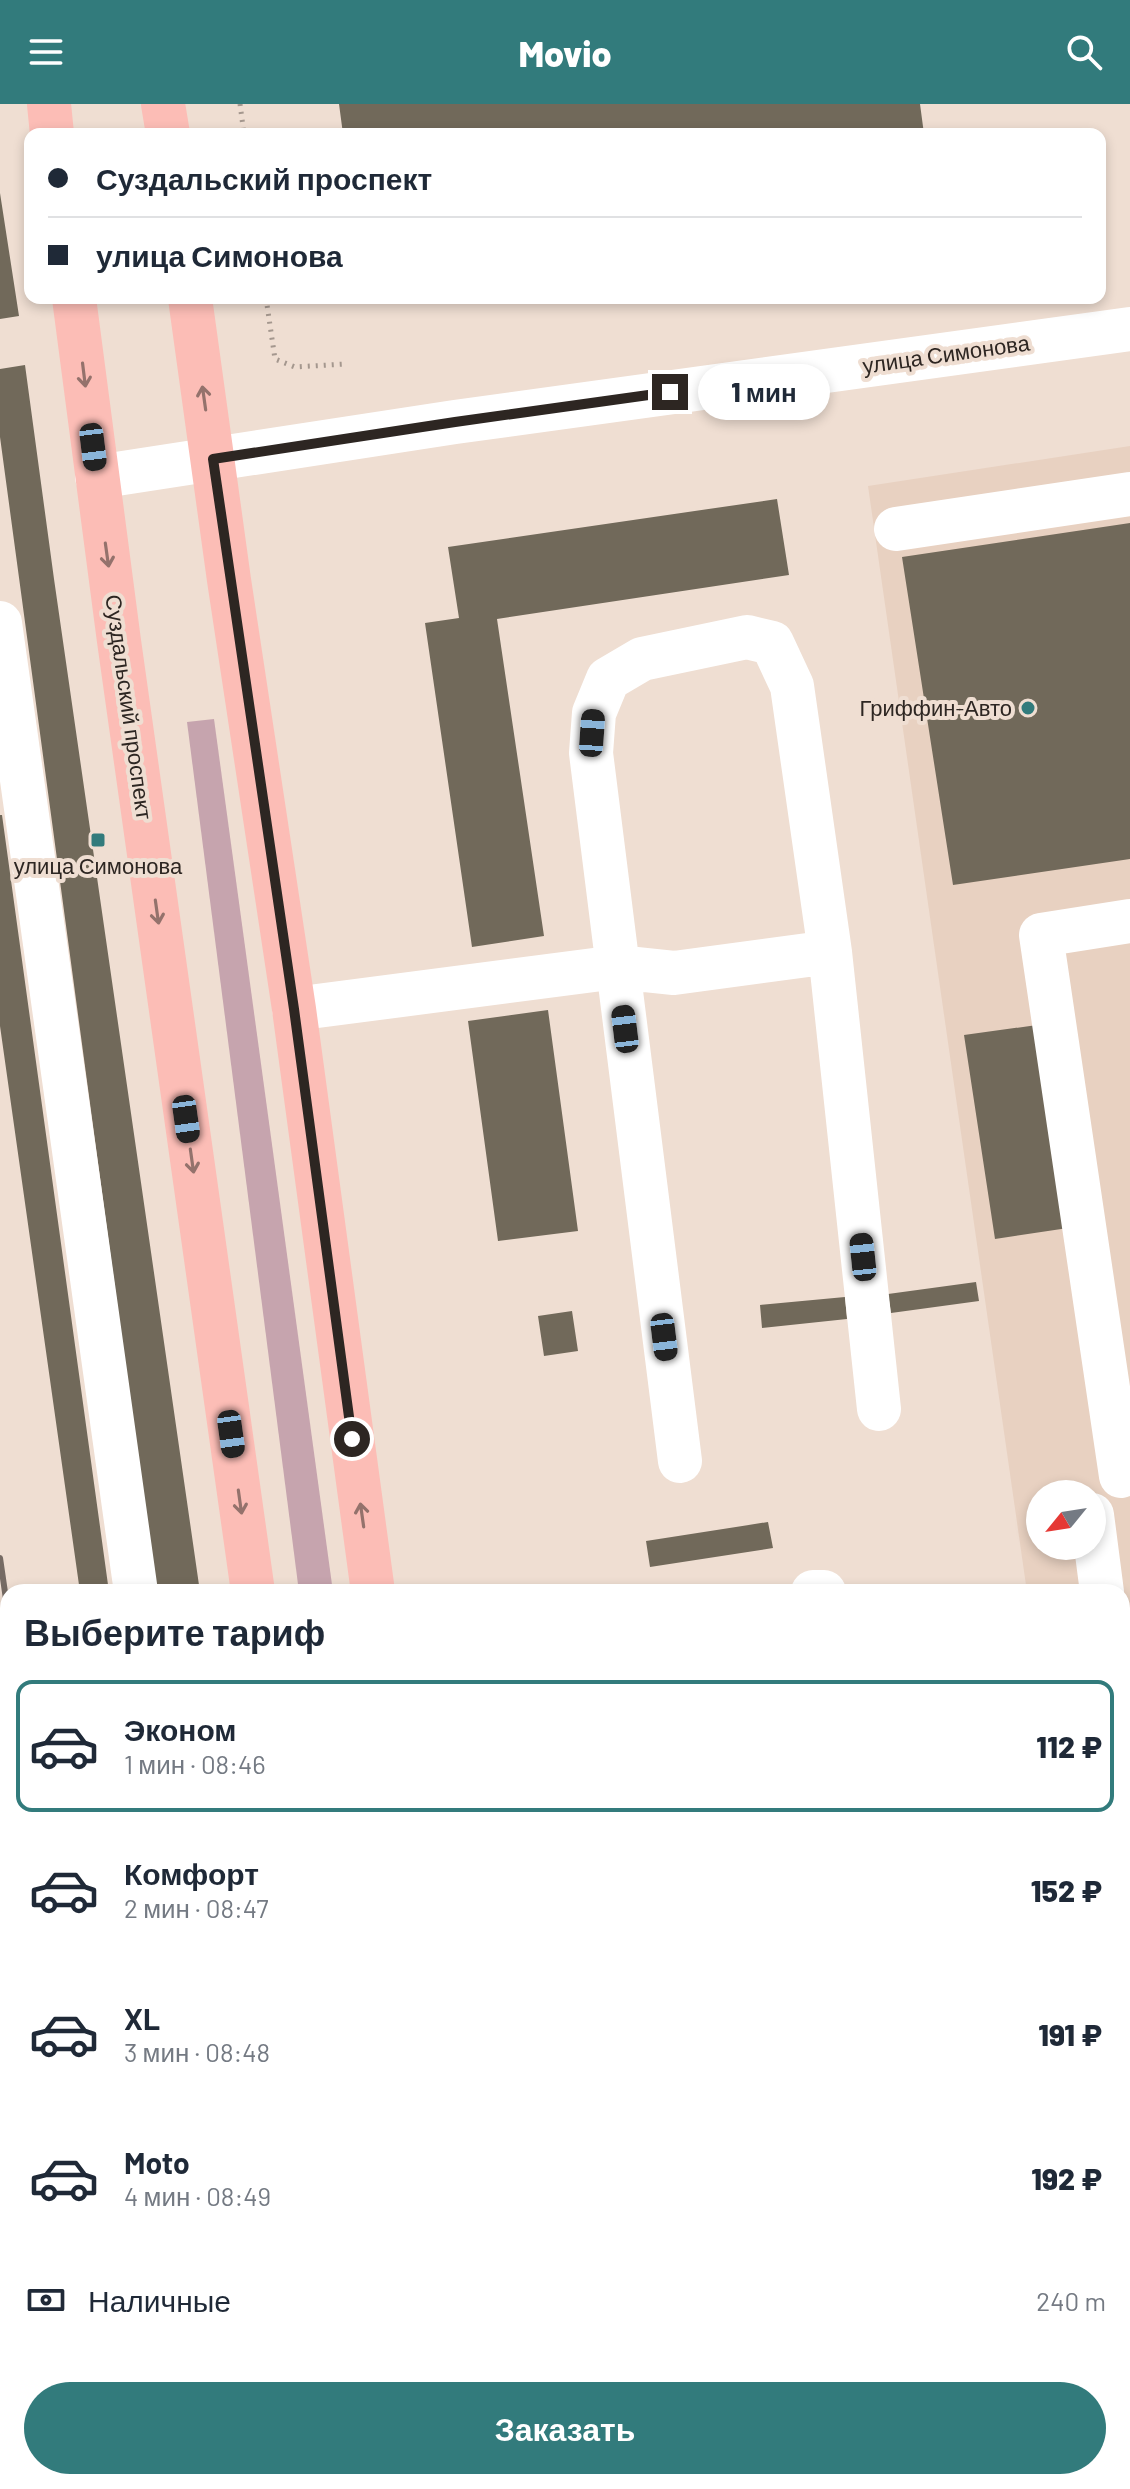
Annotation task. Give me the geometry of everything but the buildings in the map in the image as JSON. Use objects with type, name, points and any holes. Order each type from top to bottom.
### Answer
[{"type":"main road","points":[[49,104],[51,128]]},
{"type":"main road","points":[[163,104],[167,128]]},
{"type":"main road","name":"Суздальский проспект","points":[[75,304],[252,1584]]},
{"type":"main road","points":[[191,304],[294,1009],[372,1584]]},
{"type":"street","name":"улица Симонова","points":[[97,477],[455,422],[1130,329]]},
{"type":"street","points":[[896,529],[1130,494]]},
{"type":"street","points":[[0,623],[135,1584]]},
{"type":"street","points":[[680,1461],[591,753],[594,713],[608,679],[642,659],[747,637],[772,643],[792,686],[830,952],[879,1409]]},
{"type":"street","points":[[1114,1484],[1041,935],[1130,921]]},
{"type":"street","points":[[294,1009],[617,967],[674,973],[830,952]]},
{"type":"street","points":[[1098,1560],[1101,1584]]},
{"type":"path","points":[[240,104],[243,128]]},
{"type":"path","points":[[267,304],[275,359],[295,367],[345,364]]},
{"type":"shaded area","points":[[1130,446],[1130,1584],[1026,1584],[868,486]]},
{"type":"shaded area","points":[[214,719],[332,1584],[298,1584],[187,722]]},
{"type":"railway","points":[[0,1558],[4,1584]]},
{"type":"place","name":"Гриффин-Авто","points":[[1028,708]]},
{"type":"place","name":"улица Симонова","points":[[98,840]]},
{"type":"route","points":[[352,1439],[294,1009],[213,459],[670,392]]}]
